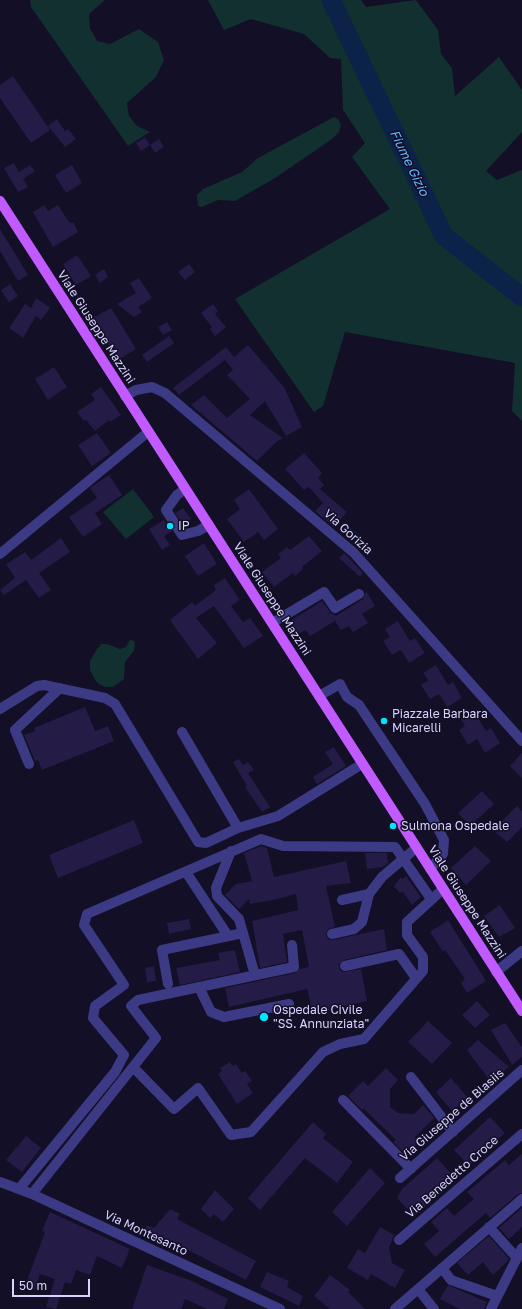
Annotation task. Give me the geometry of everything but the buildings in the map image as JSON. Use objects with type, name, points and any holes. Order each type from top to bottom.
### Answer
[{"type":"main road","name":"Viale Giuseppe Mazzini","points":[[1,205],[522,1011]]},
{"type":"street","name":"Via Gorizia","points":[[125,396],[136,390],[152,387],[165,393],[354,553],[522,741]]},
{"type":"street","points":[[0,554],[148,432]]},
{"type":"street","points":[[185,489],[177,495],[166,510],[182,535],[198,531],[209,525]]},
{"type":"street","points":[[272,623],[324,592],[335,608],[359,594]]},
{"type":"street","points":[[319,696],[340,684],[348,697],[359,705],[425,804],[444,840],[443,854],[430,869]]},
{"type":"street","points":[[0,710],[37,686],[44,685],[104,698],[115,704],[198,842],[206,843],[238,828],[278,816],[362,764]]},
{"type":"street","points":[[29,764],[15,730],[60,688]]},
{"type":"street","points":[[182,732],[238,828]]},
{"type":"street","points":[[19,1189],[115,1072],[124,1055],[93,1018],[95,1006],[124,984],[84,925],[87,914],[261,839],[283,846],[395,847],[431,899]]},
{"type":"street","points":[[332,934],[354,929],[362,922],[369,894],[382,877],[416,848]]},
{"type":"street","points":[[231,851],[216,888],[217,896],[239,919],[255,975]]},
{"type":"street","points":[[186,872],[228,936]]},
{"type":"street","points":[[133,1067],[174,1108],[198,1088],[231,1136],[251,1132],[323,1052],[340,1044],[364,1039],[423,970],[423,957],[406,934],[406,922],[443,889]]},
{"type":"street","points":[[342,900],[369,894]]},
{"type":"street","points":[[168,984],[162,950],[243,933]]},
{"type":"street","points":[[32,1194],[156,1038],[131,1006],[138,1000],[294,967],[292,944]]},
{"type":"street","points":[[496,972],[522,951]]},
{"type":"street","points":[[345,966],[399,954],[416,978]]},
{"type":"street","points":[[199,987],[210,1012],[224,1017],[289,1004]]},
{"type":"street","name":"Via Giuseppe de Blasiis","points":[[400,1178],[522,1070]]},
{"type":"street","points":[[411,1077],[453,1132]]},
{"type":"street","points":[[343,1100],[411,1168]]},
{"type":"street","name":"Via Benedetto Croce","points":[[399,1240],[522,1134]]},
{"type":"street","name":"Via Montesanto","points":[[0,1182],[32,1194],[280,1309]]},
{"type":"street","points":[[395,1309],[522,1199]]},
{"type":"street","points":[[489,1227],[517,1258]]},
{"type":"street","points":[[490,1309],[522,1248]]},
{"type":"street","points":[[442,1268],[451,1280],[497,1296]]},
{"type":"street","points":[[418,1289],[434,1309]]},
{"type":"green space","points":[[30,0],[105,0],[89,14],[90,28],[97,41],[110,44],[139,29],[158,42],[164,60],[156,77],[127,103],[129,116],[137,126],[150,132],[128,146],[31,7]]},
{"type":"green space","points":[[208,0],[361,0],[366,7],[416,0],[438,30],[441,54],[452,68],[455,96],[499,57],[522,90],[522,132],[486,171],[497,180],[522,170],[522,421],[512,411],[515,363],[345,332],[323,406],[314,412],[235,299],[390,209],[352,157],[365,143],[343,110],[341,59],[330,58],[304,34],[251,19],[224,30]]},
{"type":"green space","points":[[334,117],[338,119],[341,125],[339,132],[332,139],[275,178],[235,201],[218,200],[202,207],[198,206],[197,195],[203,189],[242,172],[258,158]]},
{"type":"green space","points":[[133,489],[154,517],[126,539],[103,512]]},
{"type":"green space","points":[[130,640],[135,641],[134,651],[125,662],[124,679],[113,687],[105,687],[99,684],[95,680],[90,670],[90,661],[97,649],[101,644],[107,644],[120,649],[126,647]]},
{"type":"water","points":[[349,527],[359,535],[356,539],[346,530]]},
{"type":"waterway","name":"Fiume Gizio","points":[[331,0],[444,236],[522,297]]},
{"type":"place","name":"IP","points":[[170,526]]},
{"type":"place","name":"Piazzale Barbara Micarelli","points":[[384,721]]},
{"type":"place","name":"Sulmona Ospedale","points":[[393,826]]},
{"type":"place","name":"Ospedale Civile \"SS. Annunziata\"","points":[[264,1017]]}]
